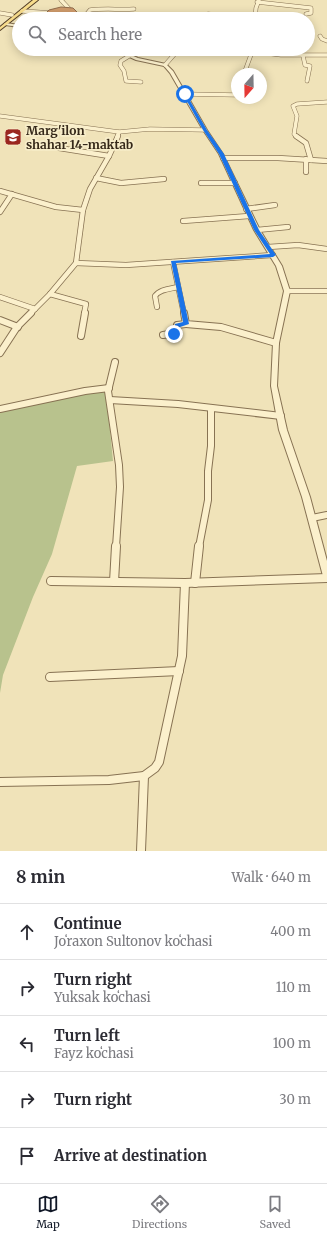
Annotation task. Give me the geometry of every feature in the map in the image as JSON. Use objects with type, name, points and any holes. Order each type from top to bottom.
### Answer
[{"type":"main road","points":[[15,12],[30,0]]},
{"type":"main road","points":[[22,11],[36,0]]},
{"type":"main road","points":[[0,24],[12,14]]},
{"type":"main road","points":[[0,29],[12,19]]},
{"type":"street","points":[[61,0],[72,12]]},
{"type":"street","points":[[256,12],[258,1],[311,8],[311,12]]},
{"type":"street","points":[[88,12],[90,10],[101,8],[121,10],[134,9]]},
{"type":"street","points":[[22,11],[38,12]]},
{"type":"street","points":[[0,13],[12,14]]},
{"type":"street","points":[[6,24],[12,25]]},
{"type":"street","points":[[320,36],[322,39],[327,41]]},
{"type":"street","points":[[315,56],[327,55]]},
{"type":"street","points":[[51,580],[195,583],[327,577],[312,518],[280,416],[274,386],[276,343],[287,291],[279,266],[246,209],[223,158],[205,130],[172,72],[165,65],[146,62],[129,56],[122,61],[120,65],[124,71],[126,81],[140,82]]},
{"type":"street","points":[[165,65],[173,56]]},
{"type":"street","points":[[246,68],[251,56]]},
{"type":"street","points":[[303,56],[305,64],[310,66],[307,81]]},
{"type":"street","points":[[185,94],[231,95]]},
{"type":"street","points":[[311,160],[306,143],[294,134],[297,116],[293,107],[297,104],[327,102]]},
{"type":"street","points":[[0,116],[119,132],[150,129],[205,130]]},
{"type":"street","points":[[0,352],[18,327],[50,294],[76,263],[83,210],[90,189],[110,156],[119,132]]},
{"type":"street","points":[[59,148],[110,156]]},
{"type":"street","points":[[223,158],[306,159],[326,161],[327,167]]},
{"type":"street","points":[[306,159],[306,172]]},
{"type":"street","points":[[96,178],[120,183],[164,179]]},
{"type":"street","points":[[201,183],[235,183]]},
{"type":"street","points":[[0,191],[56,207],[83,210]]},
{"type":"street","points":[[0,212],[12,194]]},
{"type":"street","points":[[246,209],[275,206]]},
{"type":"street","points":[[183,221],[250,216]]},
{"type":"street","points":[[257,230],[288,227]]},
{"type":"street","points":[[268,247],[296,245],[320,246],[327,249]]},
{"type":"street","points":[[76,263],[126,265],[273,255]]},
{"type":"street","points":[[173,262],[186,324]]},
{"type":"street","points":[[157,307],[155,296],[157,293],[178,287]]},
{"type":"street","points":[[287,291],[327,291]]},
{"type":"street","points":[[50,294],[86,304],[81,336]]},
{"type":"street","points":[[0,297],[35,309]]},
{"type":"street","points":[[0,320],[18,327]]},
{"type":"street","points":[[163,335],[176,333],[177,325],[207,323],[227,326],[276,343]]},
{"type":"street","points":[[114,582],[120,487],[119,465],[109,388],[115,362]]},
{"type":"street","points":[[0,408],[85,391],[109,388]]},
{"type":"street","points":[[110,400],[178,404],[280,416]]},
{"type":"street","points":[[195,583],[200,539],[208,500],[208,471],[211,446],[211,409]]},
{"type":"street","points":[[312,518],[327,515]]},
{"type":"street","points":[[0,782],[109,780],[144,776],[155,768],[159,762],[179,671],[184,636],[185,583]]},
{"type":"street","points":[[50,677],[179,671]]},
{"type":"street","points":[[142,851],[144,776]]},
{"type":"green space","points":[[106,389],[113,461],[77,466],[52,554],[33,597],[3,675],[0,693],[0,411]]},
{"type":"building","points":[[61,7],[73,8],[77,12],[47,12],[49,10]]},
{"type":"place","name":"Marg'ilon shahar 14-maktab","points":[[13,137]]},
{"type":"route","points":[[174,334],[177,332],[178,324],[186,324],[173,262],[273,255],[257,230],[221,154],[193,110],[185,94]]}]
